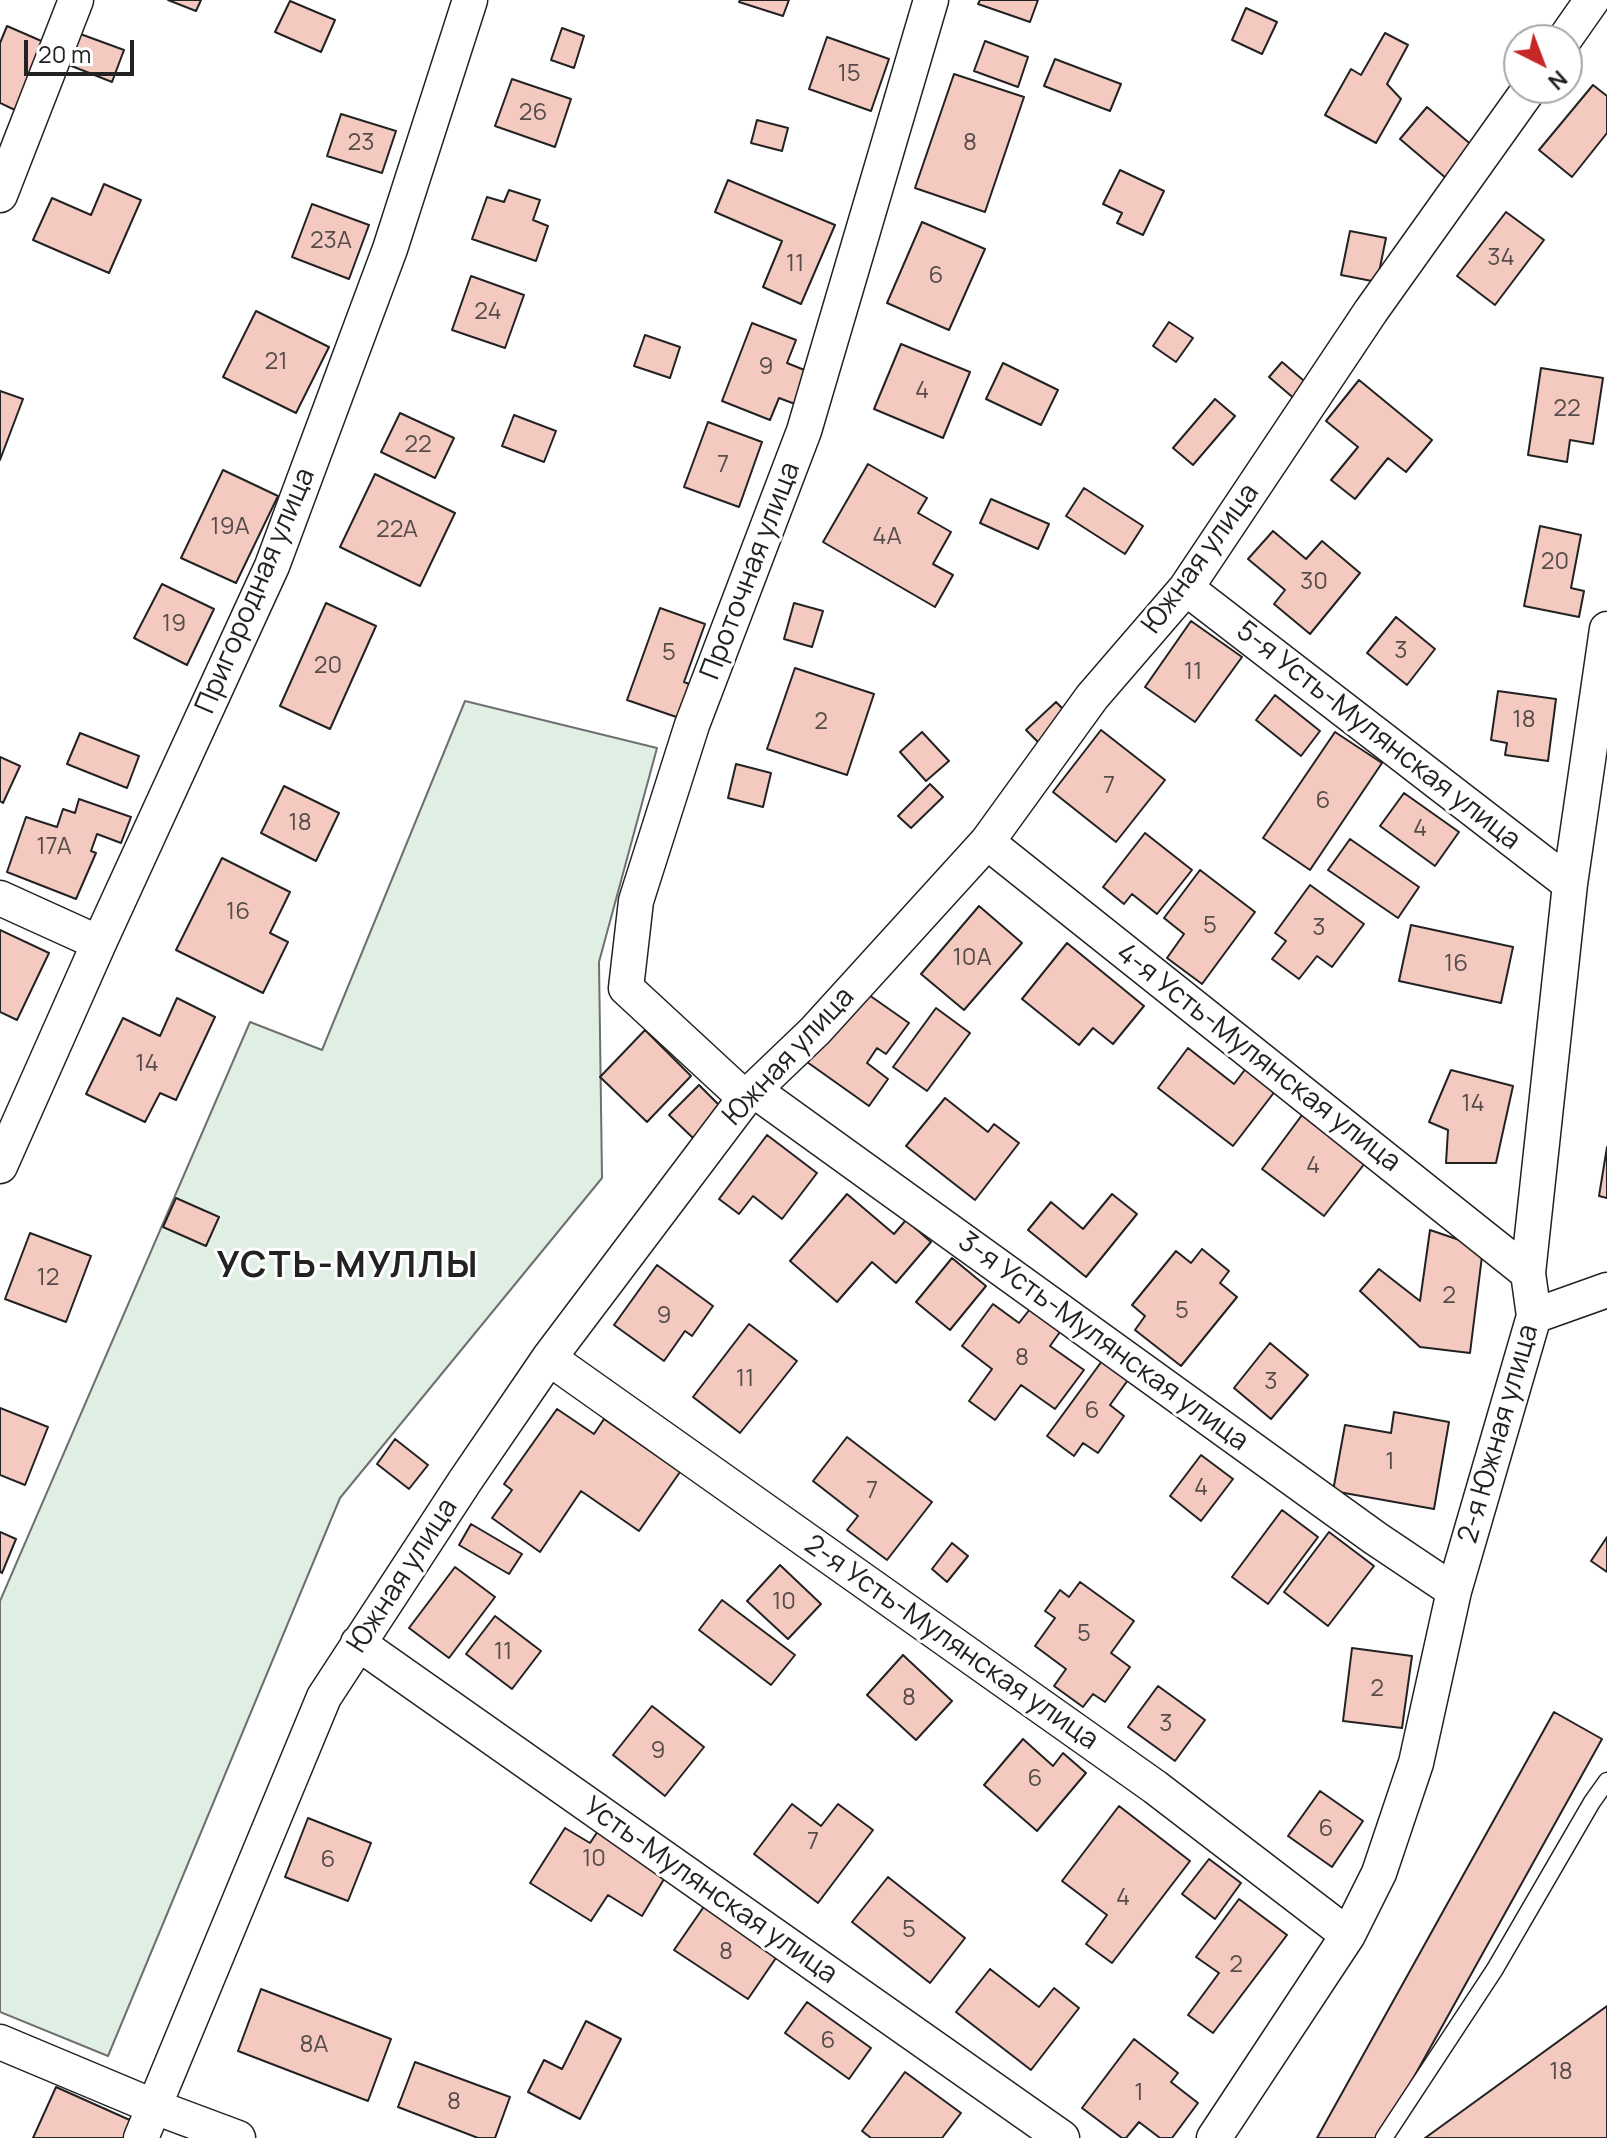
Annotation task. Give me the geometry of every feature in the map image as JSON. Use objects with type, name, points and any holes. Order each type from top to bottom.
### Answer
[{"type":"street","points":[[0,195],[76,0]]},
{"type":"street","name":"Пригородная улица","points":[[0,1166],[272,566],[390,249],[470,0]]},
{"type":"street","name":"Проточная улица","points":[[750,1094],[626,988],[636,901],[692,725],[804,431],[931,0]]},
{"type":"street","points":[[1575,24],[1592,0]]},
{"type":"street","name":"Южная улица","points":[[141,2138],[324,1697],[549,1358],[750,1094],[815,1031],[987,842],[1092,697],[1186,588],[1371,311],[1519,104]]},
{"type":"street","name":"5-я Усть-Мулянская улица","points":[[1186,588],[1570,884]]},
{"type":"street","name":"2-я Южная улица","points":[[1214,2138],[1348,1935],[1379,1873],[1416,1763],[1454,1591],[1534,1316],[1528,1273],[1570,884],[1607,629]]},
{"type":"street","name":"4-я Усть-Мулянская улица","points":[[987,842],[1528,1273]]},
{"type":"street","points":[[0,898],[99,943]]},
{"type":"street","name":"3-я Усть-Мулянская улица","points":[[750,1094],[1454,1591]]},
{"type":"street","points":[[1534,1316],[1607,1290]]},
{"type":"street","name":"2-я Усть-Мулянская улица","points":[[549,1358],[1155,1787],[1348,1935]]},
{"type":"street","name":"Усть-Мулянская улица","points":[[358,1643],[1062,2138]]},
{"type":"street","points":[[0,2042],[238,2138]]},
{"type":"lane","points":[[1384,2138],[1495,1969],[1607,1781]]},
{"type":"green space","points":[[465,701],[657,748],[599,962],[602,1178],[340,1498],[108,2056],[0,2012],[0,1601],[250,1022],[322,1050]]},
{"type":"building","points":[[168,0],[201,0],[196,11]]},
{"type":"building","points":[[740,0],[789,0],[783,16]]},
{"type":"building","points":[[980,0],[1038,0],[1030,22],[978,4]]},
{"type":"building","points":[[290,1],[335,20],[321,52],[275,32]]},
{"type":"building","points":[[1246,8],[1277,22],[1262,54],[1232,40]]},
{"type":"building","points":[[7,26],[46,43],[17,111],[0,103],[0,43]]},
{"type":"building","points":[[562,28],[584,36],[574,68],[551,60]]},
{"type":"building","points":[[75,32],[124,50],[112,82],[64,63]]},
{"type":"building","points":[[1385,33],[1408,45],[1387,84],[1401,99],[1376,143],[1325,115],[1351,69],[1361,75]]},
{"type":"building","points":[[827,37],[889,59],[871,111],[809,89]]},
{"type":"building","points":[[985,41],[1028,57],[1018,87],[974,71]]},
{"type":"building","points":[[1055,59],[1121,84],[1110,111],[1044,86]]},
{"type":"building","points":[[954,74],[1024,97],[985,212],[915,188]]},
{"type":"building","points":[[512,79],[571,99],[555,147],[495,126]]},
{"type":"building","points":[[1593,85],[1607,96],[1607,133],[1572,177],[1539,150],[1577,104],[1583,104],[1583,97]]},
{"type":"building","points":[[1427,107],[1474,147],[1447,179],[1400,139]]},
{"type":"building","points":[[341,114],[396,131],[382,173],[327,156]]},
{"type":"building","points":[[757,120],[788,128],[782,151],[751,143]]},
{"type":"building","points":[[1120,170],[1164,191],[1143,235],[1117,223],[1122,213],[1103,204]]},
{"type":"building","points":[[728,180],[835,225],[801,304],[763,287],[782,241],[715,212]]},
{"type":"building","points":[[104,184],[141,200],[109,273],[33,240],[52,198],[91,215]]},
{"type":"building","points":[[509,190],[540,200],[533,220],[548,226],[536,261],[472,239],[487,197],[504,202]]},
{"type":"building","points":[[312,204],[369,225],[349,279],[292,257]]},
{"type":"building","points":[[1506,212],[1544,240],[1495,305],[1457,276]]},
{"type":"building","points":[[922,222],[985,249],[949,330],[887,303]]},
{"type":"building","points":[[1350,231],[1386,238],[1377,282],[1341,275]]},
{"type":"building","points":[[471,276],[524,295],[505,348],[452,330]]},
{"type":"building","points":[[256,311],[329,347],[296,413],[223,377]]},
{"type":"building","points":[[1169,322],[1193,338],[1176,362],[1153,346]]},
{"type":"building","points":[[752,323],[796,340],[787,363],[807,371],[795,404],[779,398],[770,420],[722,401]]},
{"type":"building","points":[[645,335],[680,347],[670,378],[634,366]]},
{"type":"building","points":[[901,344],[970,372],[943,438],[874,409]]},
{"type":"building","points":[[1282,362],[1310,386],[1297,401],[1269,377]]},
{"type":"building","points":[[1003,363],[1058,390],[1041,425],[986,399]]},
{"type":"building","points":[[1541,368],[1603,378],[1593,444],[1570,440],[1567,462],[1528,455]]},
{"type":"building","points":[[1359,380],[1432,440],[1406,472],[1388,458],[1355,499],[1331,480],[1358,447],[1326,421]]},
{"type":"building","points":[[0,391],[23,399],[0,460]]},
{"type":"building","points":[[1215,399],[1235,416],[1193,465],[1173,448]]},
{"type":"building","points":[[400,413],[454,438],[435,478],[381,452]]},
{"type":"building","points":[[514,415],[556,431],[544,462],[502,446]]},
{"type":"building","points":[[708,422],[762,442],[739,507],[684,487]]},
{"type":"building","points":[[868,464],[927,498],[918,513],[951,532],[933,564],[953,575],[935,607],[823,542]]},
{"type":"building","points":[[223,470],[278,496],[236,583],[181,558]]},
{"type":"building","points":[[375,474],[455,513],[420,586],[340,547]]},
{"type":"building","points":[[1084,488],[1143,526],[1125,554],[1066,516]]},
{"type":"building","points":[[991,499],[1049,524],[1038,549],[980,523]]},
{"type":"building","points":[[1540,526],[1581,535],[1571,588],[1584,591],[1579,617],[1524,606]]},
{"type":"building","points":[[1273,531],[1306,559],[1322,541],[1360,573],[1310,634],[1274,604],[1285,590],[1248,559]]},
{"type":"building","points":[[162,584],[214,609],[187,665],[134,638]]},
{"type":"building","points":[[326,603],[376,626],[330,729],[280,706]]},
{"type":"building","points":[[794,603],[823,611],[812,647],[784,639]]},
{"type":"building","points":[[660,608],[705,624],[684,682],[700,688],[688,721],[627,700]]},
{"type":"building","points":[[1396,617],[1435,649],[1407,685],[1367,653]]},
{"type":"building","points":[[1191,621],[1242,657],[1195,722],[1145,687]]},
{"type":"building","points":[[795,668],[874,694],[847,775],[767,749]]},
{"type":"building","points":[[1498,691],[1556,699],[1548,761],[1505,755],[1507,743],[1491,740]]},
{"type":"building","points":[[1275,695],[1320,731],[1301,756],[1256,720]]},
{"type":"building","points":[[1056,702],[1071,717],[1041,745],[1026,730]]},
{"type":"building","points":[[1101,730],[1165,780],[1116,842],[1053,792]]},
{"type":"building","points":[[922,732],[949,761],[926,781],[900,752]]},
{"type":"building","points":[[1335,732],[1382,763],[1310,870],[1263,838]]},
{"type":"building","points":[[80,733],[139,756],[127,788],[67,764]]},
{"type":"building","points":[[0,757],[20,766],[3,803],[0,801]]},
{"type":"building","points":[[736,764],[771,773],[763,807],[728,798]]},
{"type":"building","points":[[930,784],[943,797],[911,828],[898,816]]},
{"type":"building","points":[[284,786],[339,813],[316,861],[261,833]]},
{"type":"building","points":[[1404,793],[1459,832],[1435,866],[1380,826]]},
{"type":"building","points":[[79,799],[131,817],[121,843],[97,834],[91,851],[96,853],[76,899],[7,872],[26,817],[57,827],[63,809],[75,813]]},
{"type":"building","points":[[1145,833],[1192,870],[1157,914],[1132,894],[1124,904],[1103,887]]},
{"type":"building","points":[[1350,839],[1419,887],[1398,918],[1328,870]]},
{"type":"building","points":[[222,858],[290,892],[270,933],[288,942],[263,993],[176,950]]},
{"type":"building","points":[[1200,870],[1255,912],[1202,984],[1167,958],[1184,934],[1164,918]]},
{"type":"building","points":[[1310,885],[1364,924],[1332,967],[1317,956],[1299,979],[1272,959],[1286,941],[1275,933]]},
{"type":"building","points":[[979,906],[1022,943],[964,1010],[921,974]]},
{"type":"building","points":[[1411,925],[1513,947],[1501,1003],[1399,981]]},
{"type":"building","points":[[0,930],[49,953],[17,1020],[0,1012]]},
{"type":"building","points":[[1067,943],[1144,1006],[1113,1044],[1093,1028],[1079,1045],[1022,999]]},
{"type":"building","points":[[859,988],[909,1023],[886,1054],[877,1048],[867,1063],[888,1079],[869,1106],[807,1062]]},
{"type":"building","points":[[177,998],[215,1017],[176,1100],[160,1093],[145,1122],[86,1094],[123,1018],[160,1036]]},
{"type":"building","points":[[936,1008],[970,1033],[927,1091],[893,1067]]},
{"type":"building","points":[[645,1030],[691,1076],[647,1122],[600,1077]]},
{"type":"building","points":[[1188,1048],[1234,1084],[1250,1063],[1279,1086],[1233,1146],[1158,1088]]},
{"type":"building","points":[[1451,1070],[1513,1086],[1496,1163],[1446,1163],[1448,1130],[1429,1122]]},
{"type":"building","points":[[699,1085],[722,1108],[693,1138],[669,1115]]},
{"type":"building","points":[[945,1098],[988,1132],[994,1124],[1019,1143],[975,1200],[906,1146]]},
{"type":"building","points":[[1302,1115],[1365,1163],[1324,1216],[1262,1169]]},
{"type":"building","points":[[767,1135],[817,1173],[782,1219],[753,1196],[739,1214],[719,1199]]},
{"type":"building","points":[[1607,1147],[1607,1198],[1599,1196]]},
{"type":"building","points":[[847,1194],[894,1234],[906,1220],[931,1242],[896,1283],[872,1262],[837,1302],[790,1261]]},
{"type":"building","points":[[1112,1194],[1137,1214],[1086,1277],[1028,1230],[1051,1202],[1083,1229]]},
{"type":"building","points":[[176,1198],[219,1217],[206,1246],[163,1227]]},
{"type":"building","points":[[1430,1230],[1483,1248],[1470,1353],[1420,1347],[1360,1291],[1379,1269],[1420,1301]]},
{"type":"building","points":[[30,1233],[91,1256],[66,1322],[5,1299]]},
{"type":"building","points":[[1202,1249],[1229,1271],[1220,1283],[1237,1297],[1181,1366],[1135,1330],[1145,1316],[1132,1305],[1176,1251],[1191,1263]]},
{"type":"building","points":[[952,1258],[986,1286],[950,1330],[916,1302]]},
{"type":"building","points":[[657,1265],[713,1306],[692,1336],[685,1331],[664,1361],[614,1325]]},
{"type":"building","points":[[993,1304],[1019,1323],[1030,1309],[1060,1332],[1050,1346],[1084,1370],[1055,1409],[1021,1385],[995,1420],[969,1401],[992,1369],[962,1346]]},
{"type":"building","points":[[749,1324],[797,1361],[740,1433],[693,1397]]},
{"type":"building","points":[[1270,1343],[1308,1375],[1271,1419],[1234,1388]]},
{"type":"building","points":[[1102,1361],[1128,1380],[1110,1405],[1124,1416],[1098,1453],[1083,1443],[1074,1456],[1047,1436]]},
{"type":"building","points":[[0,1408],[48,1427],[25,1485],[0,1475]]},
{"type":"building","points":[[557,1409],[594,1434],[604,1419],[680,1472],[639,1531],[581,1491],[540,1552],[492,1518],[512,1490],[504,1484]]},
{"type":"building","points":[[1394,1412],[1449,1422],[1434,1509],[1333,1491],[1345,1425],[1391,1433]]},
{"type":"building","points":[[847,1437],[932,1502],[887,1560],[847,1530],[858,1516],[813,1481]]},
{"type":"building","points":[[395,1439],[428,1465],[409,1489],[377,1464]]},
{"type":"building","points":[[1201,1455],[1233,1479],[1201,1521],[1170,1496]]},
{"type":"building","points":[[1282,1510],[1318,1537],[1268,1604],[1232,1577]]},
{"type":"building","points":[[471,1524],[522,1554],[509,1574],[459,1545]]},
{"type":"building","points":[[0,1532],[16,1539],[2,1573],[0,1572]]},
{"type":"building","points":[[1329,1532],[1374,1566],[1328,1626],[1284,1592]]},
{"type":"building","points":[[1607,1537],[1607,1572],[1591,1561]]},
{"type":"building","points":[[952,1543],[968,1556],[947,1582],[932,1569]]},
{"type":"building","points":[[780,1565],[821,1604],[788,1639],[747,1601]]},
{"type":"building","points":[[455,1567],[495,1597],[449,1658],[409,1628]]},
{"type":"building","points":[[1080,1582],[1134,1621],[1111,1653],[1130,1667],[1105,1702],[1093,1694],[1083,1707],[1054,1686],[1066,1669],[1035,1646],[1055,1618],[1045,1611],[1060,1590],[1069,1597]]},
{"type":"building","points":[[722,1600],[795,1655],[771,1685],[699,1630]]},
{"type":"building","points":[[495,1616],[541,1651],[512,1689],[466,1654]]},
{"type":"building","points":[[1352,1648],[1412,1656],[1402,1728],[1343,1721]]},
{"type":"building","points":[[903,1655],[952,1701],[916,1740],[867,1695]]},
{"type":"building","points":[[1158,1686],[1205,1720],[1175,1761],[1128,1727]]},
{"type":"building","points":[[652,1706],[704,1747],[665,1796],[613,1755]]},
{"type":"building","points":[[1554,1712],[1602,1739],[1380,2138],[1317,2138]]},
{"type":"building","points":[[1023,1739],[1053,1766],[1063,1753],[1086,1773],[1037,1831],[984,1785]]},
{"type":"building","points":[[1320,1791],[1363,1821],[1332,1867],[1288,1836]]},
{"type":"building","points":[[792,1804],[821,1826],[838,1804],[873,1830],[818,1903],[754,1854]]},
{"type":"building","points":[[1119,1806],[1190,1861],[1112,1963],[1086,1944],[1107,1915],[1062,1881]]},
{"type":"building","points":[[308,1818],[371,1843],[348,1901],[285,1877]]},
{"type":"building","points":[[565,1828],[590,1843],[598,1831],[667,1874],[642,1916],[608,1895],[591,1921],[530,1883]]},
{"type":"building","points":[[1209,1859],[1241,1883],[1215,1919],[1182,1894]]},
{"type":"building","points":[[888,1877],[965,1938],[930,1983],[852,1922]]},
{"type":"building","points":[[1239,1899],[1287,1935],[1213,2033],[1188,2015],[1219,1973],[1196,1957]]},
{"type":"building","points":[[705,1905],[778,1955],[748,1999],[674,1950]]},
{"type":"building","points":[[990,1969],[1039,2007],[1054,1988],[1079,2008],[1031,2070],[956,2012]]},
{"type":"building","points":[[261,1989],[391,2039],[368,2101],[238,2051]]},
{"type":"building","points":[[807,2002],[871,2048],[849,2079],[785,2033]]},
{"type":"building","points":[[1607,2006],[1607,2138],[1425,2138]]},
{"type":"building","points":[[586,2021],[621,2039],[580,2119],[528,2092],[544,2060],[562,2069]]},
{"type":"building","points":[[1134,2039],[1178,2073],[1171,2082],[1198,2103],[1172,2138],[1160,2138],[1139,2122],[1126,2138],[1122,2138],[1082,2108]]},
{"type":"building","points":[[415,2062],[510,2097],[495,2138],[478,2138],[398,2107]]},
{"type":"building","points":[[905,2072],[961,2113],[942,2138],[871,2138],[862,2131]]},
{"type":"building","points":[[56,2087],[132,2121],[124,2138],[33,2138]]},
{"type":"district","name":"УСТЬ-МУЛЛЫ","points":[[348,1267]]}]
